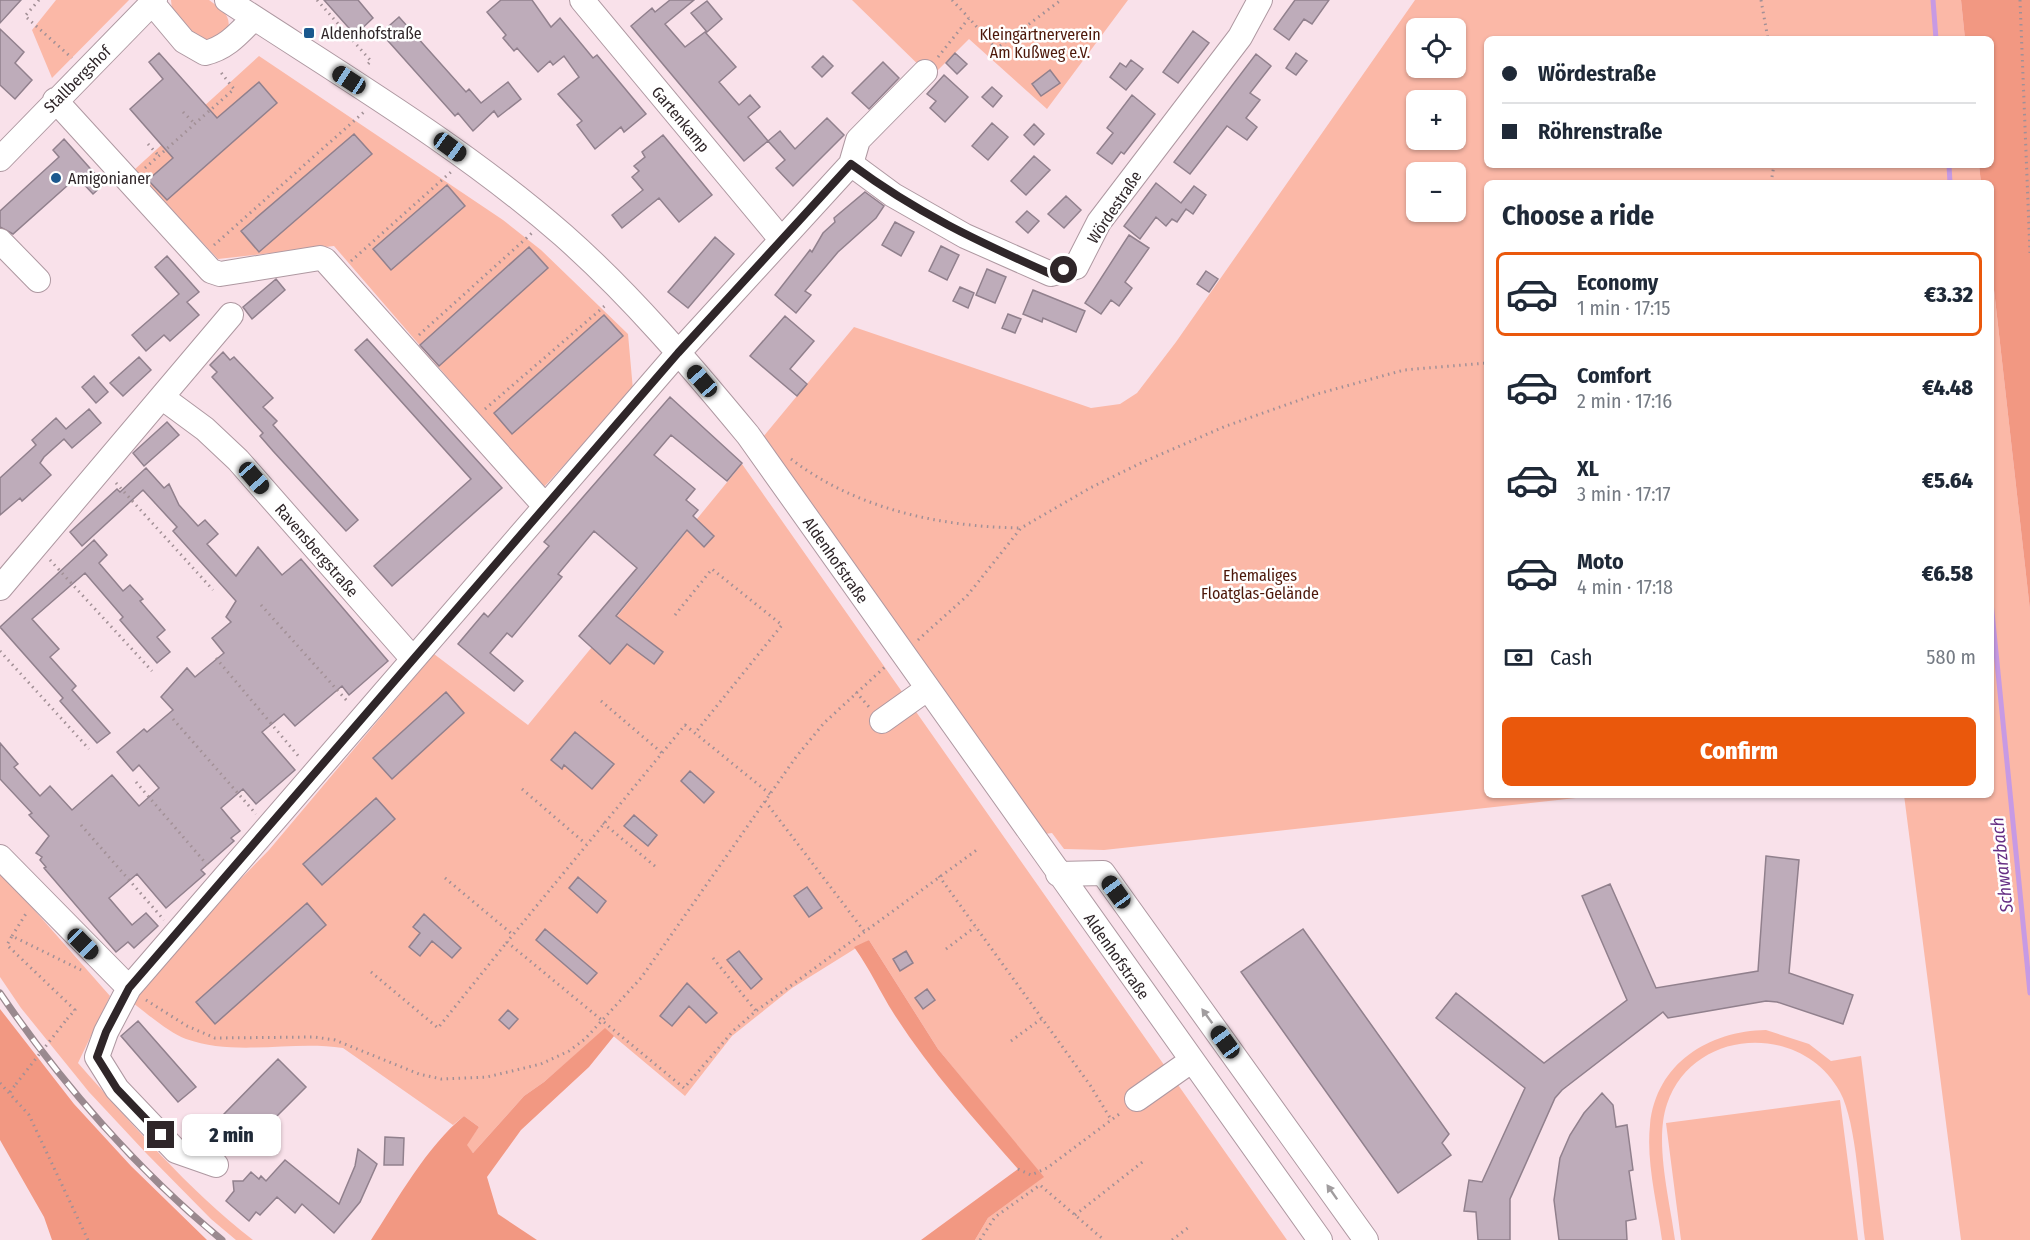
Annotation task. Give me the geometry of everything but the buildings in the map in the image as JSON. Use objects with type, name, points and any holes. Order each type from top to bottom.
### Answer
[{"type":"street","name":"Aldenhofstraße","points":[[227,0],[379,99],[465,159],[545,221],[621,292],[678,353],[748,435],[1320,1240]]},
{"type":"street","name":"Gartenkamp","points":[[582,0],[780,238]]},
{"type":"street","name":"Wördestraße","points":[[851,164],[893,195],[965,236],[1051,274],[1076,267],[1100,222],[1240,37],[1260,0]]},
{"type":"street","name":"Stallbergshof","points":[[0,159],[85,69],[154,2]]},
{"type":"street","points":[[154,2],[184,41],[205,53],[217,50],[231,41],[254,18]]},
{"type":"street","points":[[216,1165],[176,1150],[117,1089],[97,1057],[106,1032],[129,988],[175,932],[678,353],[780,238],[851,164],[858,140],[926,72]]},
{"type":"street","points":[[55,100],[211,271],[220,274],[320,258],[338,272],[545,506]]},
{"type":"street","points":[[0,242],[38,280]]},
{"type":"street","points":[[0,588],[231,315]]},
{"type":"street","name":"Ravensbergstraße","points":[[163,398],[205,429],[238,460],[412,658]]},
{"type":"street","points":[[882,721],[927,689]]},
{"type":"street","points":[[0,857],[38,899],[129,988]]},
{"type":"street","points":[[1059,874],[1103,873],[1366,1240]]},
{"type":"street","points":[[1137,1099],[1191,1060]]},
{"type":"street","points":[[1208,1084],[1239,1061]]},
{"type":"path","points":[[39,0],[25,16],[85,69]]},
{"type":"path","points":[[317,0],[371,61],[349,80]]},
{"type":"path","points":[[952,0],[996,49],[1061,0]]},
{"type":"path","points":[[1761,0],[1767,36]]},
{"type":"path","points":[[2020,0],[2030,253]]},
{"type":"path","points":[[926,72],[969,18]]},
{"type":"path","points":[[130,181],[234,89],[205,53]]},
{"type":"path","points":[[199,258],[379,99]]},
{"type":"path","points":[[183,111],[195,124]]},
{"type":"path","points":[[148,144],[159,156]]},
{"type":"path","points":[[338,272],[465,159]]},
{"type":"path","points":[[404,349],[545,221]]},
{"type":"path","points":[[470,422],[621,292]]},
{"type":"path","points":[[129,988],[187,1026],[215,1038],[314,1036],[335,1040],[419,1074],[441,1079],[487,1077],[541,1064],[569,1051],[604,1020],[664,948],[765,801],[824,723],[967,596],[1021,528],[1090,488],[1143,462],[1246,418],[1317,393],[1378,376],[1438,366],[1484,363]]},
{"type":"path","points":[[784,453],[808,472],[838,488],[911,515],[959,525],[1021,528]]},
{"type":"path","points":[[102,469],[213,590]]},
{"type":"path","points":[[37,545],[152,670]]},
{"type":"path","points":[[675,615],[712,569],[782,625],[695,733]]},
{"type":"path","points":[[261,605],[362,717]]},
{"type":"path","points":[[0,651],[89,749]]},
{"type":"path","points":[[216,658],[313,773]]},
{"type":"path","points":[[601,701],[662,753]]},
{"type":"path","points":[[173,719],[267,826]]},
{"type":"path","points":[[371,972],[438,1028],[512,934],[685,725],[770,794]]},
{"type":"path","points":[[136,782],[220,880]]},
{"type":"path","points":[[522,789],[586,844]]},
{"type":"path","points":[[765,801],[864,931]]},
{"type":"path","points":[[603,823],[656,867]]},
{"type":"path","points":[[81,825],[175,932]]},
{"type":"path","points":[[507,942],[684,1088],[733,1031],[756,1011],[978,849]]},
{"type":"path","points":[[939,876],[1090,1085],[1113,1121]]},
{"type":"path","points":[[446,878],[512,934]]},
{"type":"path","points":[[10,1092],[75,1010],[7,945],[20,921]]},
{"type":"path","points":[[946,950],[975,927]]},
{"type":"path","points":[[12,936],[85,972]]},
{"type":"path","points":[[713,958],[756,1011]]},
{"type":"path","points":[[1011,1041],[1041,1019]]},
{"type":"path","points":[[0,1083],[29,1115],[88,1240]]},
{"type":"path","points":[[1018,1169],[1031,1175],[1047,1168],[1113,1121],[1137,1099]]},
{"type":"path","points":[[1075,1215],[1145,1160]]},
{"type":"path","points":[[980,1240],[994,1217],[1040,1185],[1104,1240]]},
{"type":"path","points":[[1172,1240],[1189,1227]]},
{"type":"green space","points":[[56,0],[129,0],[52,78],[32,30]]},
{"type":"green space","points":[[171,0],[209,0],[226,14],[229,22],[227,34],[200,42],[172,10]]},
{"type":"green space","name":"Kleingärtnerverein Am Kußweg e.V.","points":[[852,0],[1128,0],[1047,109],[969,39],[931,77]]},
{"type":"green space","name":"Ehemaliges Floatglas-Gelände","points":[[1415,0],[1961,0],[1965,36],[1484,36],[1484,168],[1979,168],[1981,180],[1484,180],[1484,798],[1576,798],[1104,850],[1064,849],[1052,833],[1045,834],[763,437],[854,327],[1091,408],[1120,404],[1137,393],[1176,342]]},
{"type":"green space","points":[[259,56],[503,220],[541,250],[628,334],[633,390],[543,488],[334,246],[218,259],[134,170]]},
{"type":"green space","points":[[1994,290],[2030,610],[2030,1240],[1961,1240],[1904,798],[1994,798]]},
{"type":"green space","points":[[742,464],[1287,1240],[975,1240],[988,1218],[1043,1177],[938,1049],[869,940],[792,988],[732,1036],[685,1096],[605,1029],[544,1082],[524,1096],[473,1153],[466,1145],[479,1127],[464,1116],[453,1125],[343,1048],[304,1046],[244,1048],[205,1044],[186,1039],[171,1031],[125,997],[269,850],[434,654],[528,725]]},
{"type":"green space","points":[[0,871],[110,996],[78,1063],[183,1178],[253,1240],[236,1240],[211,1219],[89,1092],[21,1008],[0,977]]},
{"type":"green space","points":[[1766,1030],[1809,1044],[1831,1061],[1861,1056],[1884,1240],[1865,1240],[1854,1142],[1846,1106],[1840,1092],[1823,1069],[1801,1054],[1775,1045],[1749,1043],[1723,1048],[1700,1060],[1680,1079],[1667,1104],[1663,1119],[1663,1153],[1675,1240],[1662,1240],[1649,1139],[1654,1103],[1663,1084],[1674,1068],[1706,1044],[1745,1032]]},
{"type":"green space","points":[[1840,1100],[1858,1240],[1681,1240],[1666,1123]]},
{"type":"shaded area","points":[[1961,0],[2030,0],[2030,610],[1994,290],[1994,180],[1981,180],[1979,168],[1994,168],[1994,36],[1965,36]]},
{"type":"shaded area","points":[[869,940],[938,1049],[1044,1177],[988,1218],[975,1240],[921,1240],[1018,1169],[937,1074],[894,1014],[854,947]]},
{"type":"shaded area","points":[[0,1009],[74,1104],[131,1166],[207,1240],[52,1240],[44,1217],[0,1140]]},
{"type":"shaded area","points":[[605,1028],[614,1036],[589,1067],[521,1130],[487,1177],[498,1214],[537,1240],[371,1240],[425,1158],[450,1128],[464,1116],[479,1127],[467,1145],[473,1153],[524,1096],[544,1082]]},
{"type":"waterway","name":"Schwarzbach","points":[[1933,0],[1936,36]]},
{"type":"waterway","name":"Schwarzbach","points":[[1949,168],[1950,180]]},
{"type":"waterway","name":"Schwarzbach","points":[[1994,632],[2030,993]]},
{"type":"railway","points":[[0,993],[49,1060],[102,1124],[160,1185],[222,1240]]},
{"type":"place","name":"Aldenhofstraße","points":[[309,33]]},
{"type":"place","name":"Amigonianer","points":[[56,178]]},
{"type":"route","points":[[161,1135],[117,1089],[97,1057],[106,1032],[129,988],[175,932],[678,353],[780,238],[851,164],[893,195],[965,236],[1051,274],[1064,270]]}]
